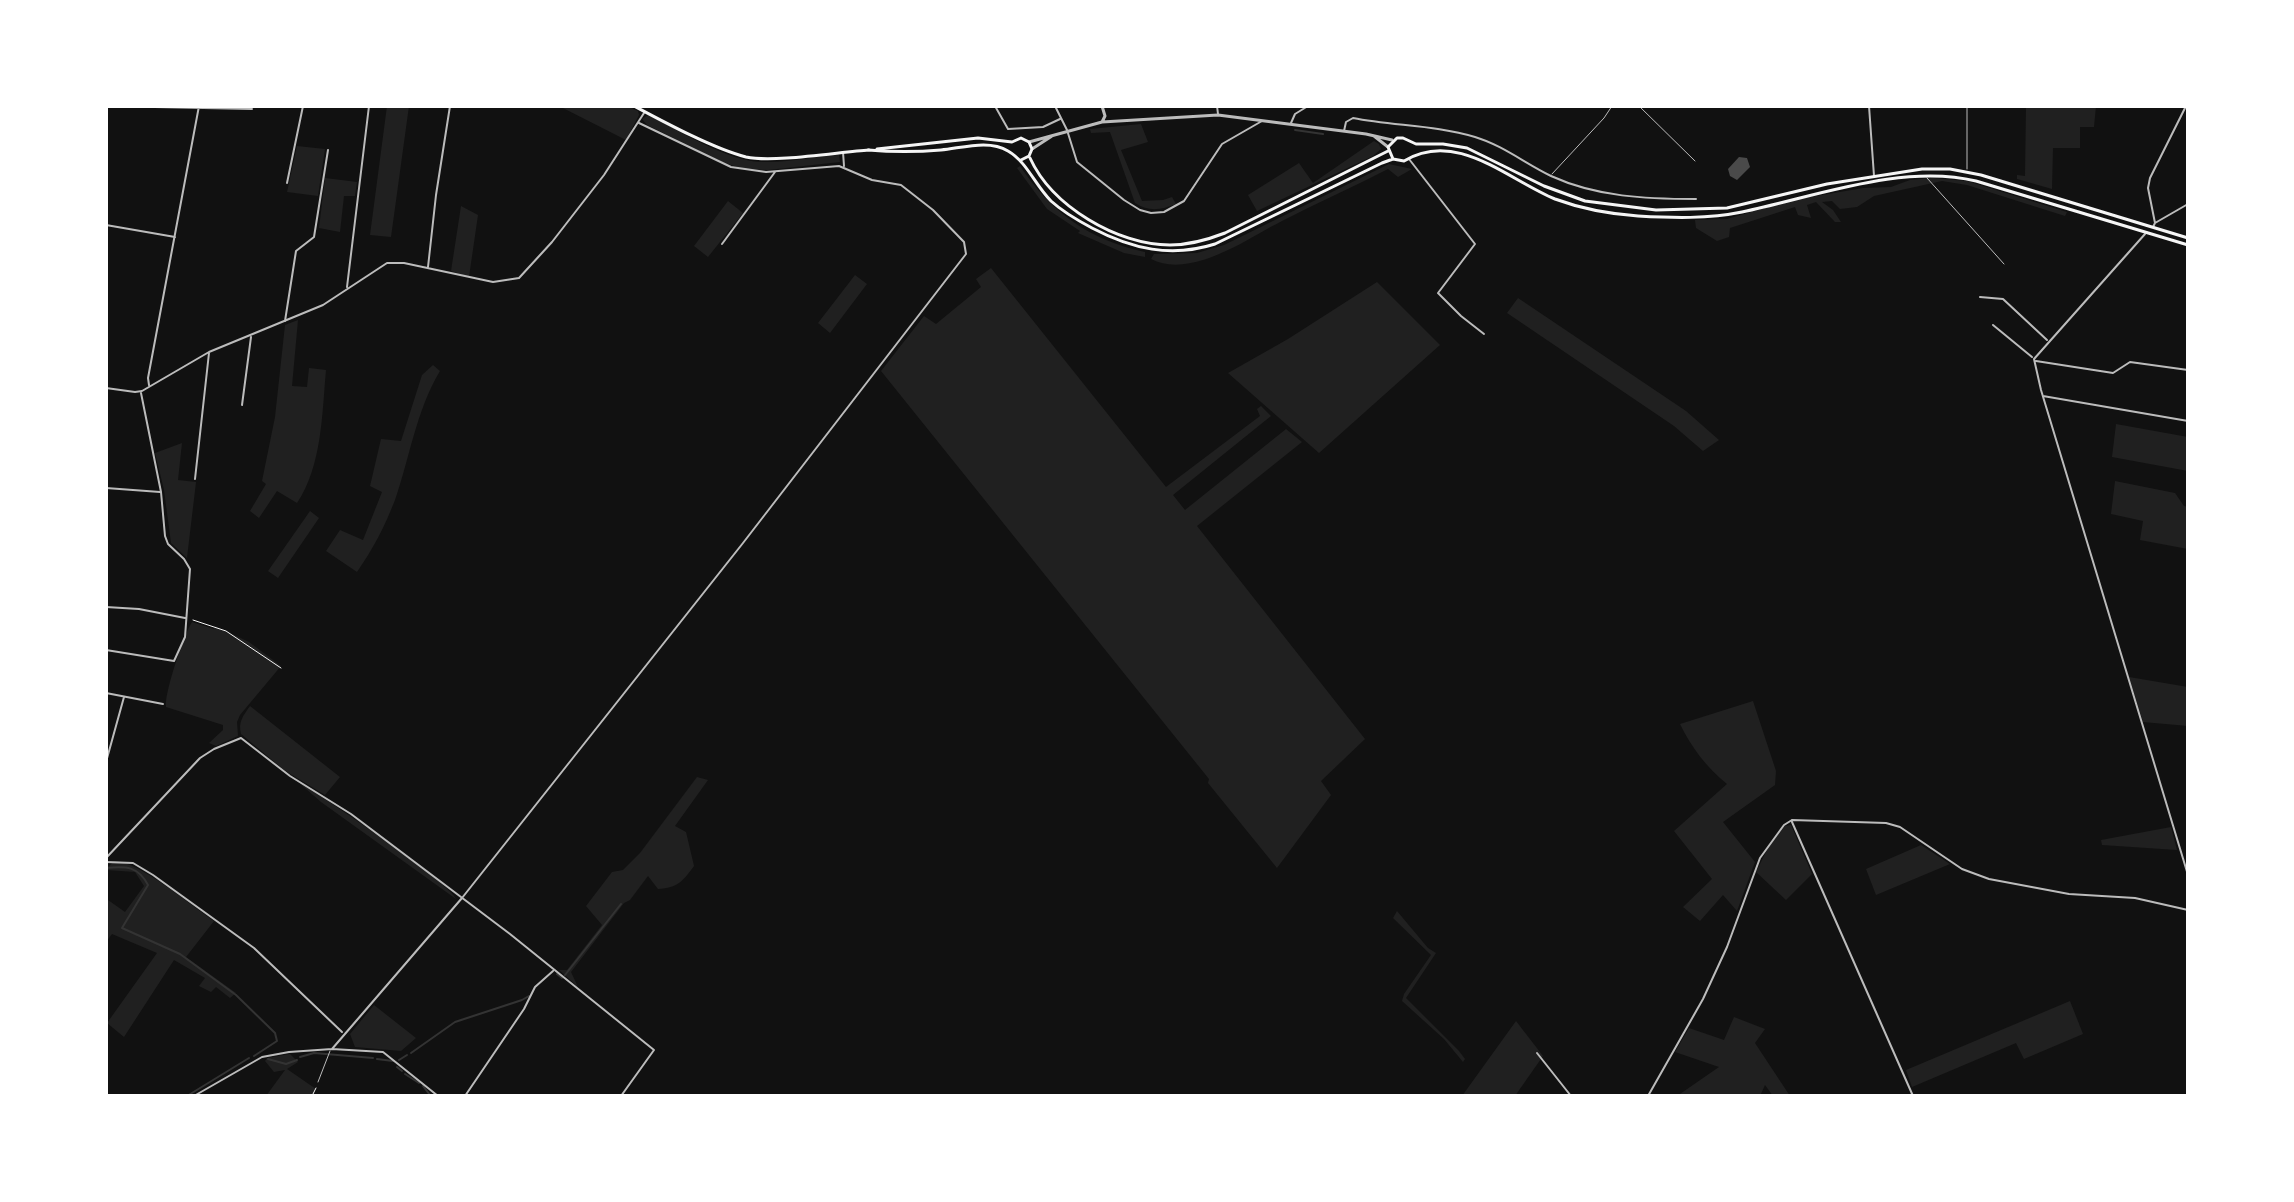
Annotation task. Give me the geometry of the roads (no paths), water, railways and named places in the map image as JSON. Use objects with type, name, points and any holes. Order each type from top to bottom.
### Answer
[{"type":"main road","points":[[634,106],[748,157],[766,159],[978,138],[1012,142],[1021,138],[1029,142],[1032,149],[1029,156],[1021,160]]},
{"type":"main road","points":[[1029,156],[1045,185],[1071,208],[1124,236],[1168,245],[1197,242],[1225,233],[1388,149],[1392,140],[1403,138],[1410,143],[1467,148],[1495,159],[1544,186],[1603,205],[1693,210],[1735,206],[1808,187],[1929,168],[1967,171],[2188,238]]},
{"type":"main road","points":[[1012,142],[1014,158],[1021,160],[1044,193],[1067,214],[1124,243],[1172,252],[1215,244],[1393,159]]},
{"type":"main road","points":[[1410,143],[1411,154]]},
{"type":"main road","points":[[868,150],[931,150],[973,145],[992,146],[1011,152]]},
{"type":"main road","points":[[1388,149],[1393,159],[1401,162],[1411,154],[1429,151],[1459,153],[1571,204],[1601,212],[1665,217],[1733,213],[1819,192],[1926,175],[1948,175],[2188,245]]},
{"type":"street","points":[[106,106],[252,109]]},
{"type":"street","points":[[150,386],[148,378],[199,106]]},
{"type":"street","points":[[287,183],[303,106]]},
{"type":"street","points":[[347,288],[369,106]]},
{"type":"street","points":[[428,269],[450,106]]},
{"type":"street","points":[[995,106],[1008,129],[1043,127],[1061,119]]},
{"type":"street","points":[[1055,106],[1077,162],[1124,200],[1140,210],[1158,213],[1176,207],[1187,198],[1222,144],[1262,123],[1262,120]]},
{"type":"street","points":[[1102,106],[1105,116],[1102,122]]},
{"type":"street","points":[[1217,106],[1218,115]]},
{"type":"street","points":[[1291,124],[1292,118],[1308,106]]},
{"type":"street","points":[[1869,106],[1874,176]]},
{"type":"street","points":[[2153,228],[2155,223],[2148,188],[2150,178],[2186,106]]},
{"type":"street","points":[[106,388],[140,392],[209,352],[323,305],[387,263],[404,263],[493,282],[520,277],[552,242],[639,123],[644,111]]},
{"type":"street","points":[[1029,142],[1102,122],[1218,115],[1392,140]]},
{"type":"street","points":[[1344,132],[1346,122],[1353,118],[1467,135],[1484,140],[1551,176],[1583,189],[1609,195],[1696,199]]},
{"type":"street","points":[[332,1049],[462,898],[743,543],[966,254],[964,242],[913,192],[901,185],[872,180],[844,167],[827,165],[775,171],[745,170],[723,164],[639,123]]},
{"type":"street","points":[[1032,149],[1054,135]]},
{"type":"street","points":[[1374,136],[1388,149]]},
{"type":"street","points":[[285,322],[296,251],[314,237],[328,150]]},
{"type":"street","points":[[843,152],[844,167]]},
{"type":"street","points":[[1411,154],[1475,244],[1438,293],[1484,334]]},
{"type":"street","points":[[722,244],[775,171]]},
{"type":"street","points":[[2155,223],[2188,204]]},
{"type":"street","points":[[106,225],[175,237]]},
{"type":"street","points":[[2146,233],[2034,360],[2042,396],[2188,875]]},
{"type":"street","points":[[1980,297],[2003,299],[2048,341]]},
{"type":"street","points":[[1993,325],[2034,360],[2113,373],[2130,362],[2188,370]]},
{"type":"street","points":[[242,405],[251,336]]},
{"type":"street","points":[[195,479],[209,352]]},
{"type":"street","points":[[106,650],[174,661],[184,640],[190,569],[166,540],[161,492],[140,392]]},
{"type":"street","points":[[2042,396],[2188,421]]},
{"type":"street","points":[[106,488],[161,492]]},
{"type":"street","points":[[106,607],[186,618]]},
{"type":"street","points":[[106,693],[163,704]]},
{"type":"street","points":[[106,762],[124,697]]},
{"type":"street","points":[[106,860],[200,758],[241,738],[290,776],[351,814],[654,1050],[621,1096]]},
{"type":"street","points":[[1792,820],[1913,1096]]},
{"type":"street","points":[[1648,1096],[1703,999],[1727,947],[1760,858],[1784,825],[1792,820],[1886,823],[1900,827],[1962,869],[1989,879],[2069,894],[2135,898],[2188,910]]},
{"type":"street","points":[[106,860],[133,863],[254,948],[343,1033]]},
{"type":"street","points":[[465,1096],[535,987],[555,970]]},
{"type":"street","points":[[194,1096],[262,1057],[332,1049],[383,1052],[438,1096]]},
{"type":"street","points":[[1537,1053],[1571,1096]]},
{"type":"lane","points":[[1544,186],[1612,106]]},
{"type":"lane","points":[[1639,106],[1695,161]]},
{"type":"lane","points":[[1967,106],[1967,171]]},
{"type":"lane","points":[[1926,175],[1930,184],[2004,264]]},
{"type":"lane","points":[[318,1082],[332,1049]]},
{"type":"waterway","points":[[1295,130],[1323,134]]},
{"type":"waterway","points":[[106,868],[136,871],[148,885],[122,928],[180,954],[236,995],[275,1033],[277,1041],[254,1056]]},
{"type":"waterway","points":[[565,975],[621,904]]},
{"type":"waterway","points":[[557,974],[562,978]]},
{"type":"waterway","points":[[411,1053],[455,1022],[529,996]]},
{"type":"waterway","points":[[300,1057],[314,1053],[373,1058]]},
{"type":"waterway","points":[[399,1060],[407,1055]]},
{"type":"waterway","points":[[187,1096],[249,1058]]},
{"type":"waterway","points":[[268,1059],[286,1064],[297,1060]]},
{"type":"waterway","points":[[377,1059],[393,1061]]},
{"type":"waterway","points":[[397,1067],[402,1071]]},
{"type":"waterway","points":[[405,1074],[419,1083]]},
{"type":"waterway","points":[[423,1086],[430,1095]]}]
